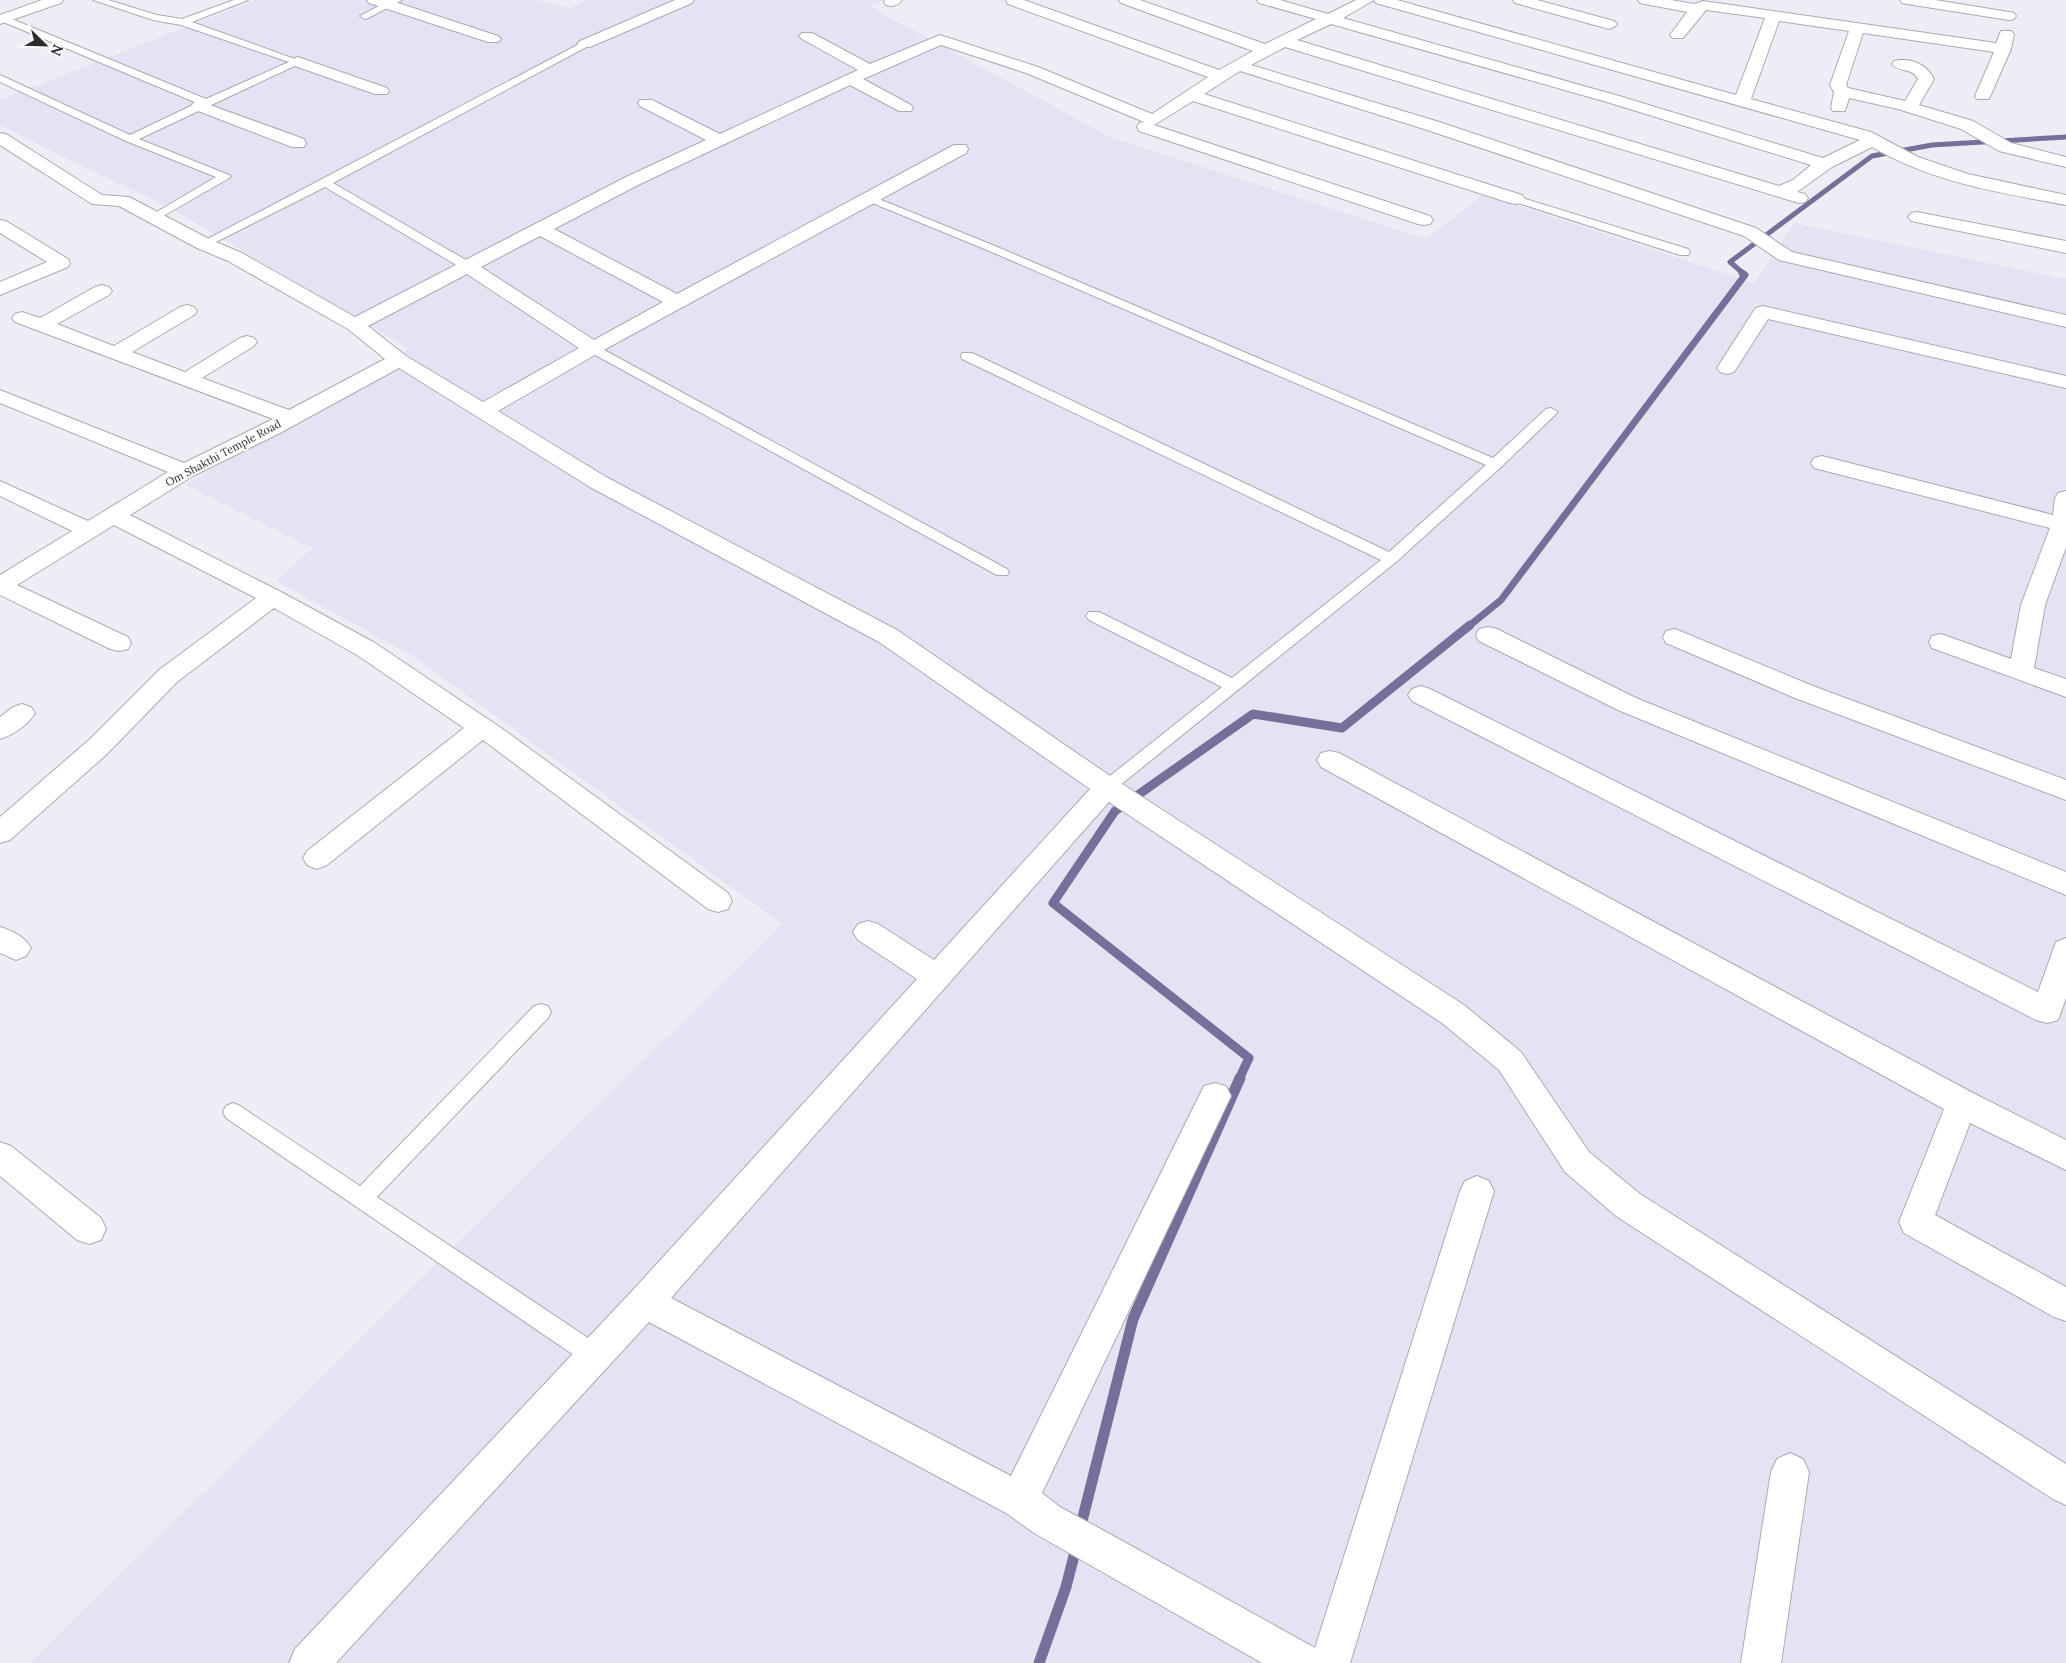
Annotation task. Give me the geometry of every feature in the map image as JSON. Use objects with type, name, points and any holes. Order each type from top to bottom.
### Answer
[{"type":"street","points":[[2,19],[56,0]]},
{"type":"street","points":[[585,44],[687,0]]},
{"type":"street","points":[[1126,0],[1266,50]]},
{"type":"street","points":[[1264,0],[1613,99],[1825,164]]},
{"type":"street","points":[[1131,139],[1149,123],[1220,76],[1283,41],[1367,0]]},
{"type":"street","points":[[1381,0],[1865,136],[1886,148],[1982,185],[2066,200]]},
{"type":"street","points":[[1520,0],[1609,24]]},
{"type":"street","points":[[1645,0],[1696,9]]},
{"type":"street","points":[[1907,0],[2009,16]]},
{"type":"street","points":[[1983,96],[2003,50],[2011,0]]},
{"type":"street","points":[[1013,1],[1220,76]]},
{"type":"street","points":[[386,2],[492,39]]},
{"type":"street","points":[[1678,35],[1696,9],[1703,6],[2003,50]]},
{"type":"street","points":[[1742,101],[1773,16]]},
{"type":"street","points":[[1835,128],[1842,92],[1838,85],[1858,29]]},
{"type":"street","points":[[807,36],[871,71]]},
{"type":"street","points":[[354,325],[632,181],[852,80],[904,54],[940,40],[1032,70],[1149,123],[1424,220]]},
{"type":"street","points":[[1283,41],[1799,198]]},
{"type":"street","points":[[298,62],[381,91]]},
{"type":"street","points":[[1900,64],[1916,67],[1924,73],[1926,80],[1910,107]]},
{"type":"street","points":[[1238,66],[1430,125],[1761,239],[1786,256],[2066,322]]},
{"type":"street","points":[[852,80],[906,108]]},
{"type":"street","points":[[1842,92],[1910,107],[1967,124],[2005,147],[2066,162]]},
{"type":"street","points":[[1190,95],[1516,199]]},
{"type":"street","points":[[646,103],[721,141]]},
{"type":"street","points":[[203,104],[298,143]]},
{"type":"street","points":[[0,138],[98,200],[123,201],[204,244],[235,258],[354,325],[400,360],[598,482],[888,636],[1122,797],[1453,1014],[1510,1061],[1577,1162],[1628,1205],[2066,1486]]},
{"type":"street","points":[[1780,192],[1805,180],[1825,164],[1853,148],[1886,148]]},
{"type":"street","points":[[483,411],[593,348],[960,149]]},
{"type":"street","points":[[1917,217],[2066,248]]},
{"type":"street","points":[[540,229],[678,302]]},
{"type":"street","points":[[0,289],[61,262],[4,231]]},
{"type":"street","points":[[466,266],[593,348]]},
{"type":"street","points":[[41,325],[102,291]]},
{"type":"street","points":[[116,353],[187,311]]},
{"type":"street","points":[[1727,368],[1763,312],[2066,382]]},
{"type":"street","points":[[22,318],[290,418]]},
{"type":"street","points":[[187,379],[247,342]]},
{"type":"street","name":"Om Shakthi Temple Road","points":[[0,586],[185,471],[270,429],[400,360]]},
{"type":"street","points":[[0,396],[185,471]]},
{"type":"street","points":[[1822,463],[2064,524]]},
{"type":"street","points":[[0,488],[89,530]]},
{"type":"street","points":[[2021,672],[2033,605],[2064,524],[2066,498]]},
{"type":"street","points":[[112,515],[273,597],[366,649],[482,727],[718,901]]},
{"type":"street","points":[[0,586],[118,643]]},
{"type":"street","points":[[0,833],[98,747],[168,676],[273,597]]},
{"type":"street","points":[[1488,635],[1627,704],[2066,884]]},
{"type":"street","points":[[1675,637],[1804,692],[2066,790]]},
{"type":"street","points":[[1942,642],[2066,688]]},
{"type":"street","points":[[1421,695],[2056,1016],[2066,950]]},
{"type":"street","points":[[0,730],[22,713]]},
{"type":"street","points":[[318,858],[482,727]]},
{"type":"street","points":[[1330,760],[1962,1103],[2066,1156]]},
{"type":"street","points":[[323,1658],[937,977],[1122,797]]},
{"type":"street","points":[[868,932],[937,977]]},
{"type":"street","points":[[1033,1510],[1215,1096]]},
{"type":"street","points":[[1962,1103],[1916,1222],[2066,1305]]},
{"type":"street","points":[[0,1156],[88,1229]]},
{"type":"street","points":[[1330,1663],[1477,1191]]},
{"type":"street","points":[[645,1302],[1033,1510],[1094,1547],[1302,1663]]},
{"type":"street","points":[[1761,1663],[1790,1472]]},
{"type":"lane","points":[[98,0],[156,18],[183,22],[298,62]]},
{"type":"lane","points":[[183,22],[243,0]]},
{"type":"lane","points":[[365,16],[386,2]]},
{"type":"lane","points":[[2,19],[203,104]]},
{"type":"lane","points":[[204,244],[325,183],[585,44]]},
{"type":"lane","points":[[130,139],[298,62]]},
{"type":"lane","points":[[0,78],[130,139],[225,177],[154,217]]},
{"type":"lane","points":[[325,183],[466,266]]},
{"type":"lane","points":[[869,198],[1496,464]]},
{"type":"lane","points":[[1516,199],[1684,252]]},
{"type":"lane","points":[[593,348],[1002,572]]},
{"type":"lane","points":[[967,356],[1391,559]]},
{"type":"lane","points":[[1122,797],[1234,686],[1391,559],[1551,412]]},
{"type":"lane","points":[[1094,616],[1234,686]]},
{"type":"lane","points":[[362,1199],[541,1012]]},
{"type":"lane","points":[[233,1112],[595,1356]]},
{"type":"shaded area","points":[[255,0],[536,0],[570,8],[585,0],[884,0],[869,6],[1110,137],[1426,239],[1484,194],[1754,283],[1794,223],[2066,279],[2066,1663],[32,1663],[782,924],[413,656],[276,581],[312,548],[186,485],[409,349],[179,213],[0,125],[0,100]]},
{"type":"waterway","points":[[1744,274],[1730,262],[1872,156],[1932,145],[2066,137]]},
{"type":"waterway","points":[[1469,626],[1501,600],[1745,275],[1742,273]]},
{"type":"waterway","points":[[1239,1079],[1249,1058],[1053,903],[1115,811],[1253,714],[1342,728],[1470,625]]},
{"type":"waterway","points":[[1080,1529],[1133,1319],[1240,1078]]},
{"type":"waterway","points":[[1039,1663],[1066,1587],[1077,1544]]}]
